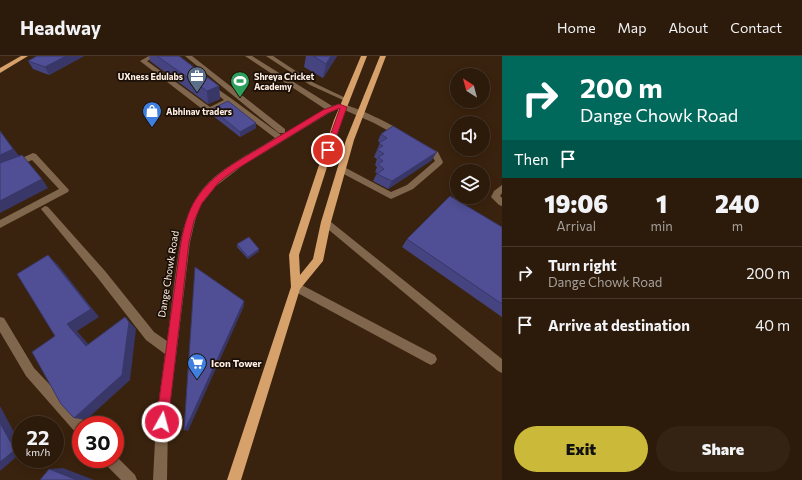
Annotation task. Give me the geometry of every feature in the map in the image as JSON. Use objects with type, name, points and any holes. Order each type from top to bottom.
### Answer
[{"type":"main road","points":[[0,72],[25,56]]},
{"type":"main road","points":[[234,480],[296,287],[294,255],[338,120],[364,56]]},
{"type":"main road","points":[[296,287],[318,261],[326,222],[350,140],[383,56]]},
{"type":"street","points":[[154,56],[143,61],[210,110],[230,100]]},
{"type":"street","points":[[188,56],[284,137]]},
{"type":"street","points":[[248,56],[331,109]]},
{"type":"street","points":[[269,56],[361,114],[377,121],[435,154],[439,162],[410,187],[391,196],[341,169]]},
{"type":"street","points":[[206,83],[284,137]]},
{"type":"street","name":"Dange Chowk Road","points":[[160,480],[162,422],[170,351],[185,242],[190,221],[198,202],[207,190],[227,172],[331,109],[345,103]]},
{"type":"street","points":[[0,170],[34,156],[65,190],[0,224]]},
{"type":"street","points":[[502,188],[497,193],[496,197],[502,203]]},
{"type":"street","points":[[46,209],[101,274],[150,336],[170,351]]},
{"type":"street","points":[[326,222],[502,367]]},
{"type":"street","points":[[296,287],[431,359]]},
{"type":"street","points":[[0,322],[30,372],[72,418]]},
{"type":"street","points":[[119,468],[130,480]]},
{"type":"building","points":[[37,56],[66,56],[45,67],[28,61]]},
{"type":"building","points":[[157,56],[179,56],[219,86],[207,91]]},
{"type":"building","points":[[313,56],[331,56],[326,64]]},
{"type":"building","points":[[228,101],[256,123],[240,132],[212,109]]},
{"type":"building","points":[[393,126],[437,152],[392,181],[377,174],[384,169],[378,164],[383,161],[378,157],[384,154],[377,149],[383,146],[379,143],[387,138],[381,134]]},
{"type":"building","points":[[0,131],[13,149],[0,155]]},
{"type":"building","points":[[22,155],[42,179],[0,201],[0,163]]},
{"type":"building","points":[[450,196],[450,204],[463,204],[502,227],[502,304],[407,239]]},
{"type":"building","points":[[249,237],[259,249],[248,257],[237,244]]},
{"type":"building","points":[[48,255],[91,309],[67,324],[86,346],[125,317],[129,322],[122,375],[76,416],[72,416],[61,404],[32,352],[55,336],[17,274]]},
{"type":"building","points":[[195,267],[244,301],[184,430]]},
{"type":"building","points":[[0,423],[12,445],[12,452],[0,462]]},
{"type":"building","points":[[49,469],[77,480],[40,480]]},
{"type":"place","name":"UXness Edulabs","points":[[197,93]]},
{"type":"place","name":"Shreya Cricket Academy","points":[[240,98]]},
{"type":"place","name":"Abhinav traders","points":[[152,128]]},
{"type":"place","name":"Icon Tower","points":[[197,380]]},
{"type":"route","points":[[162,422],[185,242],[190,221],[198,202],[216,180],[233,168],[326,111],[339,106],[344,107],[328,150]]}]
